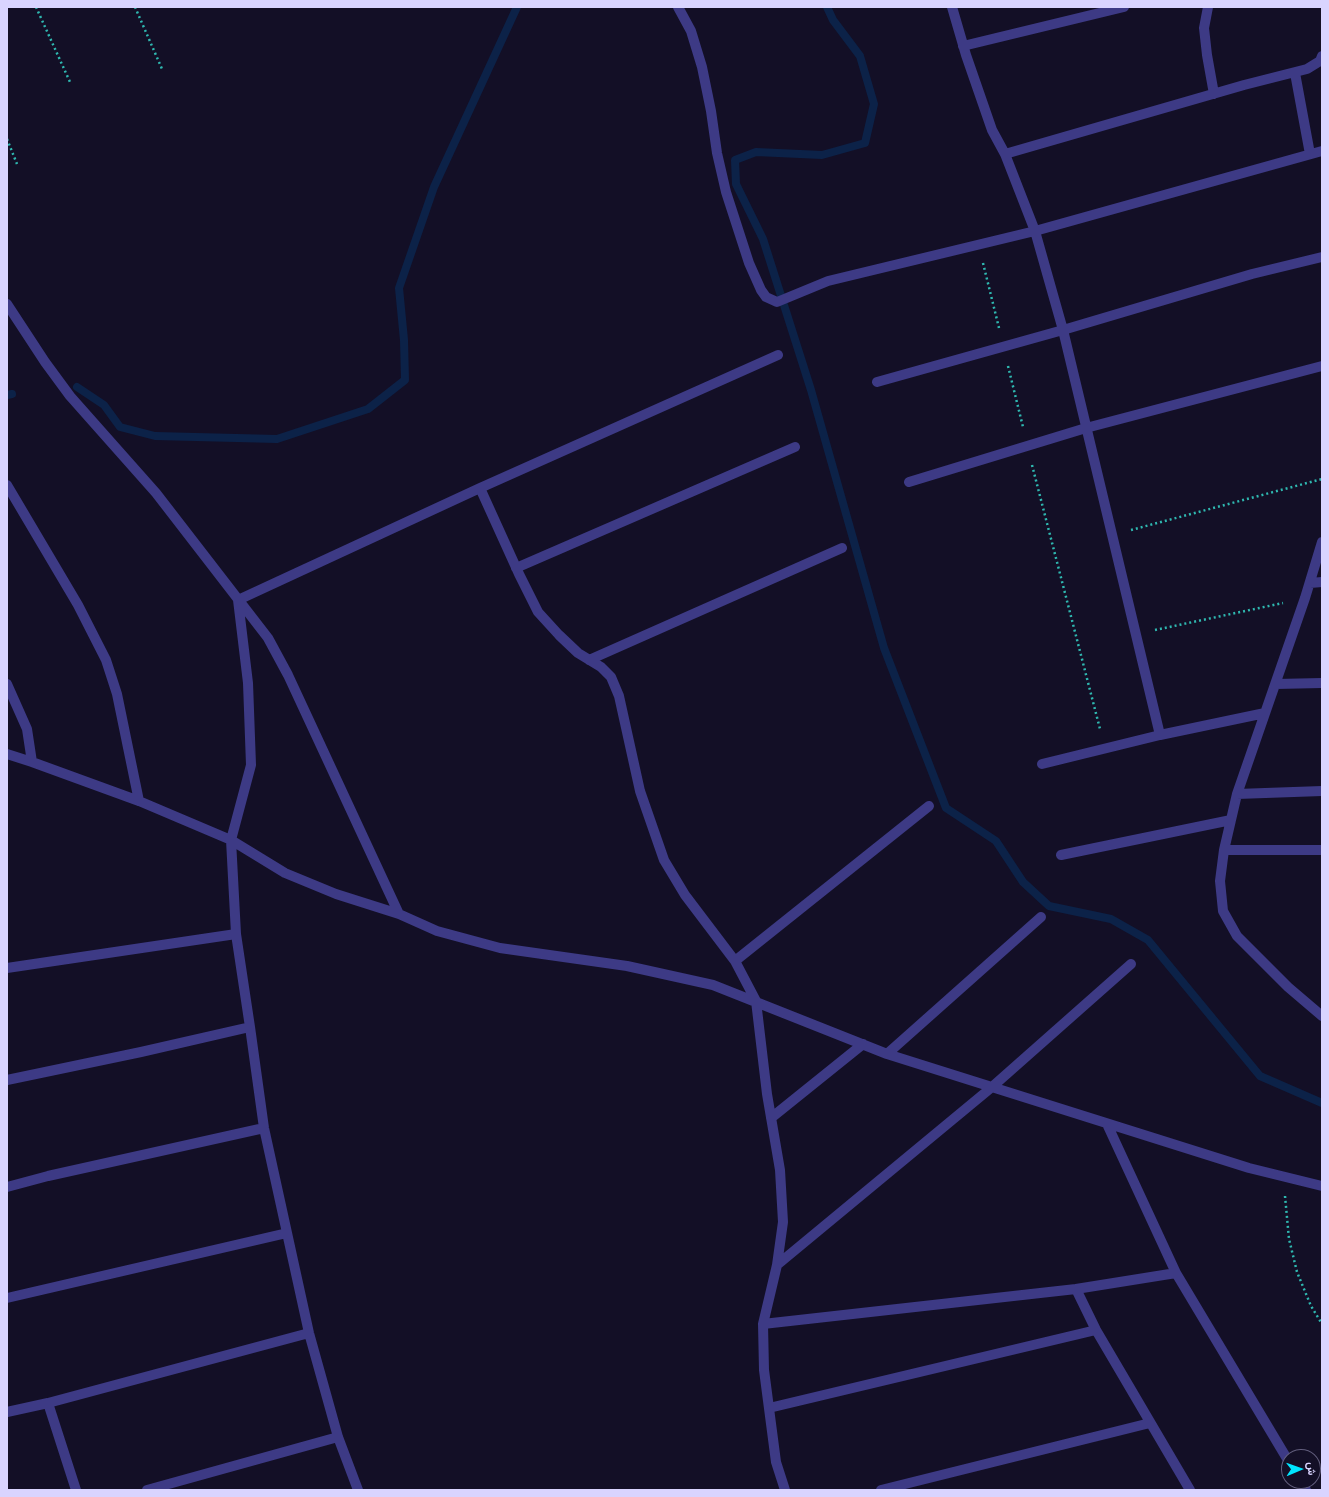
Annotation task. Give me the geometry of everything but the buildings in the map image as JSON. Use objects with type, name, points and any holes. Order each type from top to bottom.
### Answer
[{"type":"street","points":[[678,7],[691,31],[702,67],[711,111],[717,153],[726,192],[749,263],[761,290],[766,296],[777,302],[828,281],[1035,231],[1322,151]]},
{"type":"street","points":[[952,7],[963,46],[992,130],[1005,154],[1035,231],[1063,330],[1160,735]]},
{"type":"street","points":[[963,46],[1106,9],[1124,7]]},
{"type":"street","points":[[1208,7],[1204,28],[1207,56],[1214,94]]},
{"type":"street","points":[[1005,154],[1214,94],[1307,70],[1320,61],[1322,56]]},
{"type":"street","points":[[1294,73],[1310,154]]},
{"type":"street","points":[[877,382],[1063,330],[1252,274],[1322,257]]},
{"type":"street","points":[[7,304],[45,362],[70,396],[156,493],[268,638],[288,674],[399,914]]},
{"type":"street","points":[[238,600],[480,488],[778,355]]},
{"type":"street","points":[[910,482],[1086,428],[1322,366]]},
{"type":"street","points":[[516,568],[795,447]]},
{"type":"street","points":[[7,485],[78,605],[106,660],[117,694],[139,801]]},
{"type":"street","points":[[480,488],[516,568],[538,612],[578,653],[601,667],[611,677],[619,696],[640,791],[664,860],[685,895],[735,961],[756,1001],[771,1118],[780,1170],[783,1222],[777,1265],[763,1324],[764,1370],[776,1462],[786,1490]]},
{"type":"street","points":[[1322,542],[1310,583],[1276,684],[1237,794],[1224,850],[1220,881],[1223,911],[1237,936],[1288,987],[1322,1016]]},
{"type":"street","points":[[589,660],[842,548]]},
{"type":"street","points":[[1310,583],[1322,582]]},
{"type":"street","points":[[238,600],[248,682],[251,765],[231,840],[236,934],[264,1128],[287,1233],[309,1333],[338,1437],[358,1490]]},
{"type":"street","points":[[1276,684],[1322,683]]},
{"type":"street","points":[[7,684],[27,729],[32,762]]},
{"type":"street","points":[[1042,764],[1160,735],[1265,713]]},
{"type":"street","points":[[7,754],[139,801],[231,840],[285,873],[336,894],[399,914],[437,931],[500,948],[627,966],[712,985],[756,1001],[887,1054],[1249,1168],[1322,1186]]},
{"type":"street","points":[[1237,794],[1322,791]]},
{"type":"street","points":[[735,961],[929,806]]},
{"type":"street","points":[[1061,855],[1231,820]]},
{"type":"street","points":[[1224,850],[1322,850]]},
{"type":"street","points":[[887,1054],[1041,917]]},
{"type":"street","points":[[7,968],[236,934]]},
{"type":"street","points":[[777,1265],[992,1087],[1131,964]]},
{"type":"street","points":[[7,1080],[250,1027]]},
{"type":"street","points":[[771,1118],[862,1044]]},
{"type":"street","points":[[1107,1124],[1176,1272],[1281,1449]]},
{"type":"street","points":[[7,1187],[48,1176],[264,1128]]},
{"type":"street","points":[[7,1298],[287,1233]]},
{"type":"street","points":[[763,1324],[1076,1289],[1176,1272]]},
{"type":"street","points":[[1076,1289],[1096,1330],[1190,1490]]},
{"type":"street","points":[[769,1408],[1096,1330]]},
{"type":"street","points":[[7,1412],[48,1403],[309,1333]]},
{"type":"street","points":[[48,1403],[76,1490]]},
{"type":"street","points":[[881,1490],[1150,1423]]},
{"type":"street","points":[[148,1490],[338,1437]]},
{"type":"path","points":[[36,7],[70,82]]},
{"type":"path","points":[[135,7],[162,69]]},
{"type":"path","points":[[7,139],[17,164]]},
{"type":"path","points":[[978,245],[1105,748]]},
{"type":"path","points":[[1112,535],[1322,479]]},
{"type":"path","points":[[1136,634],[1305,598]]},
{"type":"path","points":[[1283,1176],[1289,1239],[1297,1272],[1311,1306],[1322,1324]]},
{"type":"waterway","points":[[77,387],[104,405],[120,427],[155,436],[277,439],[368,409],[405,380],[404,340],[399,288],[434,187],[517,7]]},
{"type":"waterway","points":[[827,7],[833,20],[860,56],[874,104],[865,143],[822,155],[756,152],[735,160],[736,184],[763,239],[811,390],[884,648],[946,808],[996,841],[1023,882],[1049,906],[1111,919],[1148,940],[1260,1076],[1322,1103]]},
{"type":"waterway","points":[[7,395],[12,394]]}]
